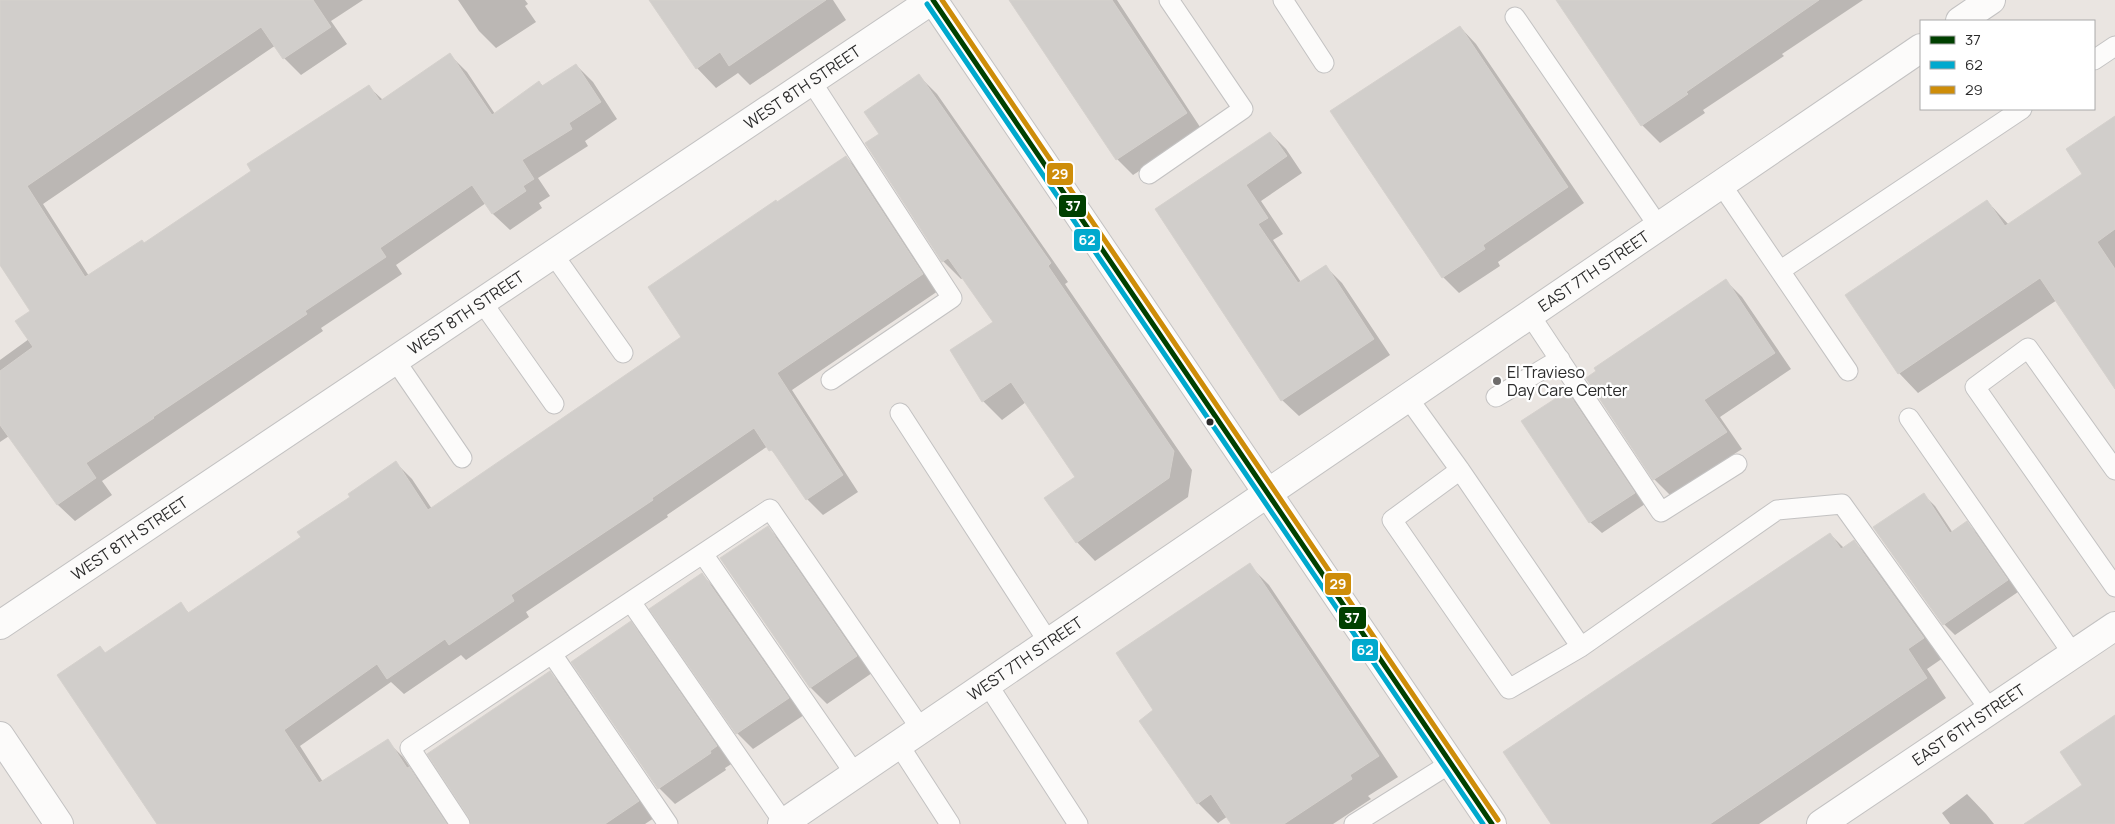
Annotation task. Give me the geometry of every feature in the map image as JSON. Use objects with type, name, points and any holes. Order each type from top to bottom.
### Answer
[{"type":"street","name":"WEST 8TH STREET","points":[[0,625],[933,0]]},
{"type":"street","points":[[933,0],[1492,824]]},
{"type":"street","points":[[1961,20],[1991,0]]},
{"type":"street","name":"EAST 7TH STREET","points":[[1267,494],[1920,49]]},
{"type":"street","name":"WEST 7TH STREET","points":[[783,823],[1267,494]]},
{"type":"street","name":"EAST 6TH STREET","points":[[1821,824],[2115,626]]},
{"type":"street","points":[[0,736],[59,824]]},
{"type":"lane","points":[[1149,174],[1243,109],[1169,0]]},
{"type":"lane","points":[[1283,0],[1324,63]]},
{"type":"lane","points":[[1515,17],[1659,227]]},
{"type":"lane","points":[[2095,59],[2115,46]]},
{"type":"lane","points":[[811,81],[952,298],[831,380]]},
{"type":"lane","points":[[1781,270],[2021,110]]},
{"type":"lane","points":[[1721,184],[1848,371]]},
{"type":"lane","points":[[553,254],[623,353]]},
{"type":"lane","points":[[482,302],[554,404]]},
{"type":"lane","points":[[1530,315],[1661,512],[1737,464]]},
{"type":"lane","points":[[2115,470],[2028,348],[1975,387],[2115,587]]},
{"type":"lane","points":[[1496,397],[1560,359]]},
{"type":"lane","points":[[395,360],[462,458]]},
{"type":"lane","points":[[1408,398],[1460,470],[1581,647]]},
{"type":"lane","points":[[900,413],[1049,643]]},
{"type":"lane","points":[[1909,418],[2073,654]]},
{"type":"lane","points":[[1460,470],[1392,520],[1509,689],[1581,647],[1777,510],[1842,504],[1990,710]]},
{"type":"lane","points":[[460,824],[410,748],[770,509],[922,729]]},
{"type":"lane","points":[[703,554],[855,774]]},
{"type":"lane","points":[[631,602],[783,823]]},
{"type":"lane","points":[[552,654],[668,824]]},
{"type":"lane","points":[[988,685],[1078,824]]},
{"type":"lane","points":[[899,745],[950,824]]},
{"type":"lane","points":[[1354,824],[1451,763]]},
{"type":"building","points":[[0,0],[313,0],[331,27],[283,59],[261,27],[27,186],[85,277],[142,240],[144,243],[251,171],[247,164],[369,85],[380,101],[450,53],[492,115],[539,81],[542,86],[576,64],[601,102],[569,123],[572,129],[522,160],[534,179],[523,186],[526,191],[492,214],[472,185],[380,248],[386,257],[305,311],[307,314],[86,463],[96,478],[57,505],[0,425],[0,371],[33,347],[15,321],[30,311],[0,265]]},
{"type":"building","points":[[649,0],[826,0],[729,66],[720,52],[696,69]]},
{"type":"building","points":[[1009,0],[1112,0],[1187,113],[1116,160]]},
{"type":"building","points":[[1556,0],[1819,0],[1686,92],[1688,94],[1641,126]]},
{"type":"building","points":[[1460,26],[1568,187],[1483,245],[1485,249],[1442,278],[1330,111]]},
{"type":"building","points":[[919,74],[1051,263],[1048,266],[1174,451],[1169,478],[1076,543],[1044,498],[1075,477],[1011,382],[982,402],[950,350],[993,322],[948,258],[942,262],[865,143],[879,134],[864,112]]},
{"type":"building","points":[[2115,116],[2115,229],[2097,242],[2115,269],[2115,389],[2040,278],[1898,374],[1845,295],[1987,200],[2005,226],[2082,174],[2066,149]]},
{"type":"building","points":[[1270,132],[1287,156],[1246,185],[1268,218],[1258,224],[1298,283],[1326,265],[1374,339],[1281,401],[1155,209]]},
{"type":"building","points":[[846,156],[923,274],[777,373],[843,475],[806,500],[772,450],[769,451],[754,428],[652,498],[653,500],[511,595],[514,601],[449,645],[445,639],[387,679],[377,664],[284,730],[319,783],[388,739],[447,824],[157,824],[57,675],[100,646],[105,653],[181,602],[188,613],[301,537],[297,532],[350,497],[348,494],[396,461],[428,510],[681,337],[648,287],[776,200],[777,202]]},
{"type":"building","points":[[1726,279],[1775,353],[1704,400],[1727,432],[1653,480],[1586,378],[1596,371],[1594,368]]},
{"type":"building","points":[[1567,391],[1635,493],[1589,523],[1521,421]]},
{"type":"building","points":[[1924,493],[1950,533],[1967,521],[2008,580],[1943,625],[1873,527]]},
{"type":"building","points":[[768,526],[857,656],[810,688],[720,558]]},
{"type":"building","points":[[1830,533],[1841,549],[1854,540],[1924,638],[1908,649],[1927,678],[1710,824],[1551,824],[1503,752]]},
{"type":"building","points":[[1250,563],[1379,756],[1350,775],[1352,779],[1284,824],[1231,824],[1211,794],[1197,804],[1139,721],[1153,710],[1116,653]]},
{"type":"building","points":[[702,573],[789,698],[736,734],[649,609]]},
{"type":"building","points":[[631,621],[717,746],[710,751],[711,753],[658,789],[571,662]]},
{"type":"building","points":[[550,671],[639,801],[605,824],[471,824],[427,754]]},
{"type":"building","points":[[2115,715],[2115,824],[2024,824],[2082,785],[2060,752]]},
{"type":"transit line","name":"37","points":[[933,0],[1492,824]]},
{"type":"transit line","name":"29","points":[[942,0],[1498,820]]},
{"type":"transit line","name":"62","points":[[927,4],[1483,824]]},
{"type":"place","name":"El Travieso Day Care Center","points":[[1497,381]]}]
